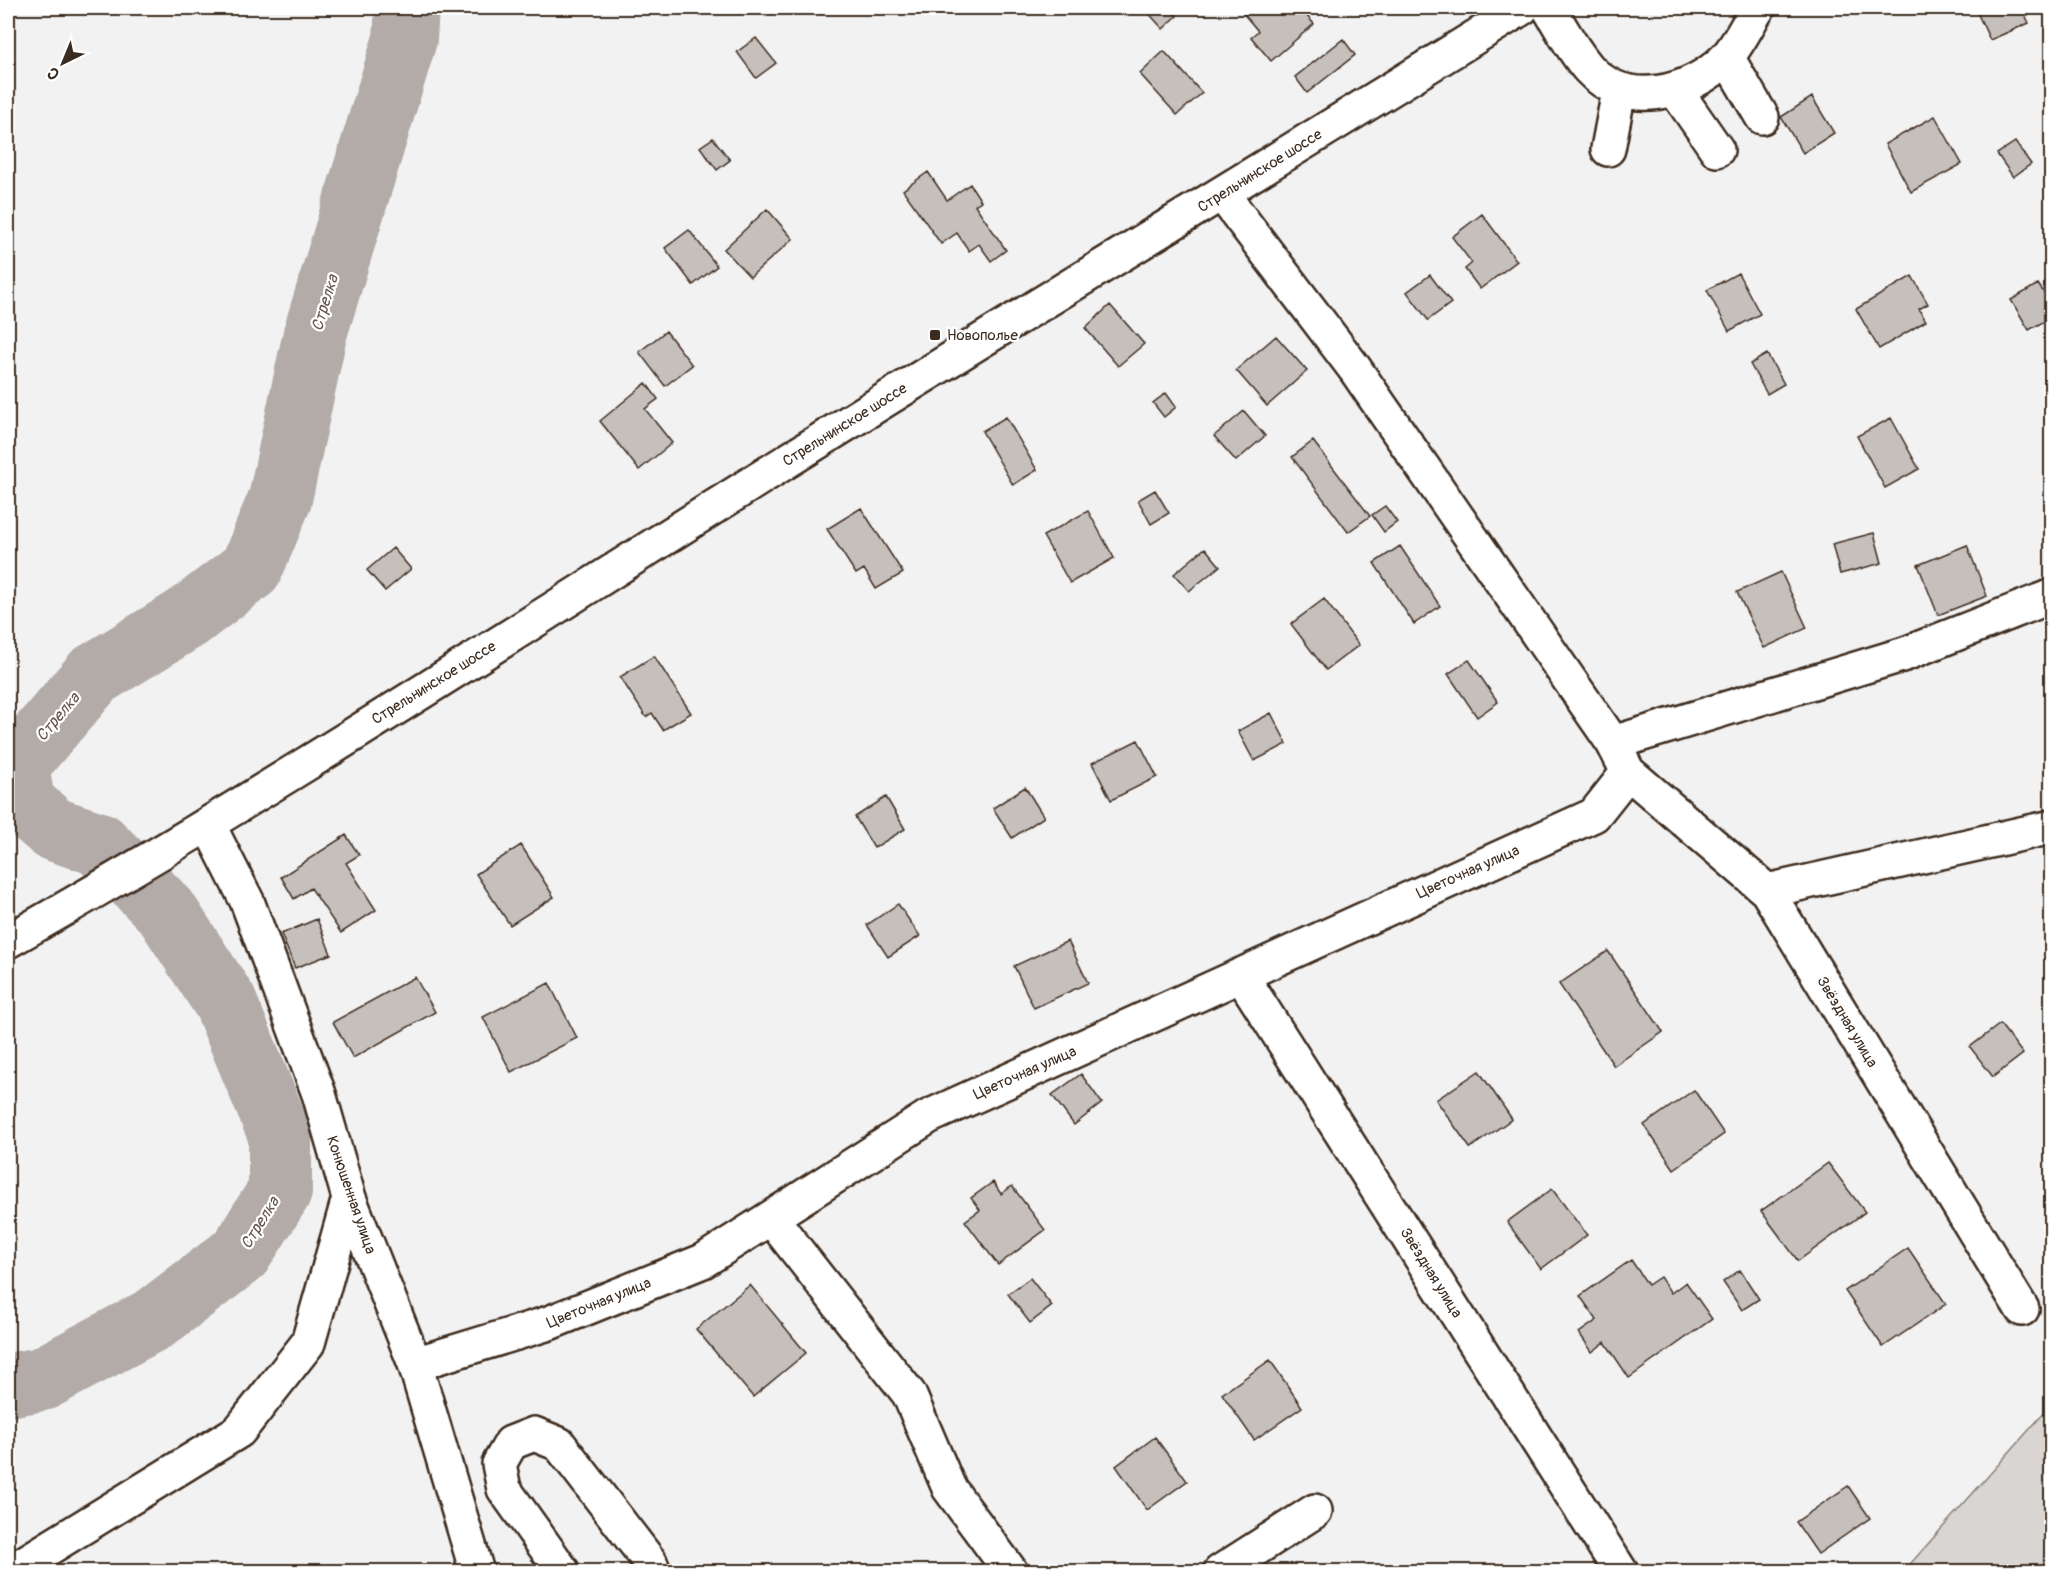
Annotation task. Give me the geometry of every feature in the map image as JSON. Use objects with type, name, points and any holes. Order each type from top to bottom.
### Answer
[{"type":"street","name":"Стрельнинское шоссе","points":[[8,941],[208,824],[1024,312],[1222,195],[1522,8]]},
{"type":"street","points":[[1549,8],[1589,70],[1619,91],[1648,93],[1676,91],[1706,75],[1728,57],[1758,8]]},
{"type":"street","points":[[1728,57],[1762,117]]},
{"type":"street","points":[[1608,149],[1619,91]]},
{"type":"street","points":[[1676,91],[1717,150]]},
{"type":"street","points":[[1222,195],[1355,369],[1613,742],[1628,772]]},
{"type":"street","points":[[1613,742],[1905,654],[2052,596]]},
{"type":"street","name":"Звёздная улица","points":[[1628,772],[1767,891],[2022,1309]]},
{"type":"street","name":"Цветочная улица","points":[[415,1364],[549,1323],[703,1261],[772,1219],[928,1117],[1594,815],[1628,772]]},
{"type":"street","name":"Конюшенная улица","points":[[208,824],[247,901],[319,1094],[349,1198],[415,1364],[477,1572]]},
{"type":"street","points":[[1767,891],[2052,827]]},
{"type":"street","name":"Звёздная улица","points":[[1241,975],[1621,1572]]},
{"type":"street","points":[[10,1572],[239,1431],[308,1343],[349,1198]]},
{"type":"street","points":[[772,1219],[909,1394],[949,1488],[1011,1572]]},
{"type":"street","points":[[563,1572],[504,1489],[499,1464],[511,1443],[534,1434],[559,1444],[650,1562],[654,1572]]},
{"type":"street","points":[[1220,1572],[1315,1511]]},
{"type":"path","points":[[2030,1572],[2052,1559]]},
{"type":"shaded area","points":[[2051,1405],[2051,1571],[1904,1571]]},
{"type":"building","points":[[1144,8],[1169,8],[1177,16],[1163,29]]},
{"type":"building","points":[[1249,8],[1300,8],[1314,24],[1271,61],[1251,37],[1258,31],[1243,13]]},
{"type":"building","points":[[1975,8],[2022,8],[2029,23],[1990,40]]},
{"type":"building","points":[[756,38],[776,63],[756,78],[737,52]]},
{"type":"building","points":[[1343,39],[1355,55],[1307,93],[1295,77]]},
{"type":"building","points":[[1164,51],[1202,93],[1177,115],[1140,74]]},
{"type":"building","points":[[1812,97],[1834,133],[1803,153],[1781,117]]},
{"type":"building","points":[[1935,116],[1962,164],[1911,192],[1885,144]]},
{"type":"building","points":[[713,138],[730,160],[717,170],[700,147]]},
{"type":"building","points":[[2015,142],[2031,164],[2013,177],[1997,154]]},
{"type":"building","points":[[928,172],[947,200],[970,184],[981,201],[975,205],[1006,250],[991,261],[979,244],[969,251],[957,233],[941,244],[903,190]]},
{"type":"building","points":[[767,209],[793,239],[750,277],[724,249]]},
{"type":"building","points":[[1482,214],[1517,261],[1480,289],[1465,269],[1472,263],[1452,237]]},
{"type":"building","points":[[689,230],[717,266],[693,285],[665,248]]},
{"type":"building","points":[[1738,273],[1760,314],[1729,331],[1707,290]]},
{"type":"building","points":[[1430,275],[1451,303],[1428,320],[1407,292]]},
{"type":"building","points":[[1912,276],[1928,304],[1919,309],[1926,321],[1879,349],[1856,309]]},
{"type":"building","points":[[2038,284],[2052,305],[2052,317],[2029,330],[2011,300]]},
{"type":"building","points":[[1110,305],[1144,344],[1118,366],[1085,328]]},
{"type":"building","points":[[666,331],[692,365],[665,386],[639,352]]},
{"type":"building","points":[[1276,336],[1307,371],[1267,406],[1236,370]]},
{"type":"building","points":[[1767,354],[1784,384],[1767,394],[1750,364]]},
{"type":"building","points":[[646,383],[658,399],[645,409],[672,443],[639,470],[600,421]]},
{"type":"building","points":[[1166,393],[1176,407],[1164,417],[1153,403]]},
{"type":"building","points":[[1244,411],[1265,436],[1236,461],[1214,436]]},
{"type":"building","points":[[1006,417],[1037,470],[1013,485],[982,431]]},
{"type":"building","points":[[1891,418],[1919,469],[1885,488],[1857,436]]},
{"type":"building","points":[[1313,441],[1370,516],[1348,532],[1292,457]]},
{"type":"building","points":[[1155,490],[1169,513],[1151,524],[1138,500]]},
{"type":"building","points":[[1385,506],[1397,522],[1384,532],[1372,515]]},
{"type":"building","points":[[861,508],[903,573],[876,589],[864,569],[856,574],[827,529]]},
{"type":"building","points":[[1088,511],[1114,558],[1070,583],[1043,536]]},
{"type":"building","points":[[1874,533],[1882,563],[1840,574],[1832,544]]},
{"type":"building","points":[[1967,545],[1987,596],[1938,615],[1918,565]]},
{"type":"building","points":[[1400,546],[1440,606],[1414,624],[1374,563]]},
{"type":"building","points":[[393,548],[411,569],[385,591],[367,570]]},
{"type":"building","points":[[1205,548],[1220,566],[1189,591],[1174,574]]},
{"type":"building","points":[[1781,572],[1807,628],[1764,648],[1737,592]]},
{"type":"building","points":[[1324,599],[1359,645],[1326,670],[1291,624]]},
{"type":"building","points":[[654,656],[691,713],[663,730],[652,713],[646,717],[620,677]]},
{"type":"building","points":[[1469,660],[1498,702],[1477,717],[1448,674]]},
{"type":"building","points":[[1271,713],[1287,744],[1254,761],[1238,731]]},
{"type":"building","points":[[1138,740],[1157,777],[1111,800],[1092,763]]},
{"type":"building","points":[[1025,787],[1044,817],[1012,838],[993,808]]},
{"type":"building","points":[[886,797],[905,829],[874,848],[855,817]]},
{"type":"building","points":[[346,835],[359,855],[346,863],[376,910],[341,933],[311,888],[294,899],[281,877]]},
{"type":"building","points":[[521,845],[554,897],[510,925],[476,874]]},
{"type":"building","points":[[898,904],[920,936],[888,957],[867,925]]},
{"type":"building","points":[[317,919],[331,954],[295,968],[281,934]]},
{"type":"building","points":[[1068,941],[1088,983],[1034,1008],[1014,966]]},
{"type":"building","points":[[1608,951],[1663,1032],[1614,1066],[1559,984]]},
{"type":"building","points":[[415,977],[435,1012],[353,1058],[333,1022]]},
{"type":"building","points":[[549,983],[577,1038],[511,1072],[483,1017]]},
{"type":"building","points":[[2000,1024],[2023,1054],[1993,1077],[1970,1047]]},
{"type":"building","points":[[1479,1071],[1512,1119],[1470,1148],[1436,1100]]},
{"type":"building","points":[[1081,1074],[1102,1103],[1074,1125],[1052,1095]]},
{"type":"building","points":[[1694,1090],[1724,1134],[1674,1169],[1644,1125]]},
{"type":"building","points":[[1828,1163],[1865,1212],[1798,1261],[1761,1211]]},
{"type":"building","points":[[993,1182],[1001,1194],[1012,1186],[1045,1230],[998,1265],[965,1221],[980,1210],[971,1198]]},
{"type":"building","points":[[1552,1189],[1587,1235],[1541,1269],[1507,1222]]},
{"type":"building","points":[[1908,1248],[1946,1304],[1883,1347],[1845,1291]]},
{"type":"building","points":[[1631,1260],[1648,1285],[1660,1277],[1671,1293],[1686,1282],[1712,1319],[1629,1378],[1605,1342],[1592,1352],[1579,1333],[1597,1320],[1580,1296]]},
{"type":"building","points":[[1740,1270],[1759,1299],[1742,1310],[1723,1282]]},
{"type":"building","points":[[1030,1278],[1052,1306],[1030,1323],[1008,1294]]},
{"type":"building","points":[[750,1285],[806,1353],[753,1397],[696,1329]]},
{"type":"building","points":[[1270,1360],[1302,1407],[1254,1440],[1222,1394]]},
{"type":"building","points":[[1155,1437],[1187,1481],[1147,1510],[1116,1466]]},
{"type":"building","points":[[1848,1486],[1870,1518],[1818,1554],[1796,1522]]},
{"type":"waterway","name":"Стрелка","points":[[8,1385],[42,1379],[156,1318],[240,1254],[280,1191],[280,1135],[225,1002],[166,911],[99,844],[53,829],[23,803],[17,765],[94,675],[187,618],[251,569],[280,499],[315,334],[405,39],[407,8]]},
{"type":"place","name":"Новополье","points":[[935,335]]}]
